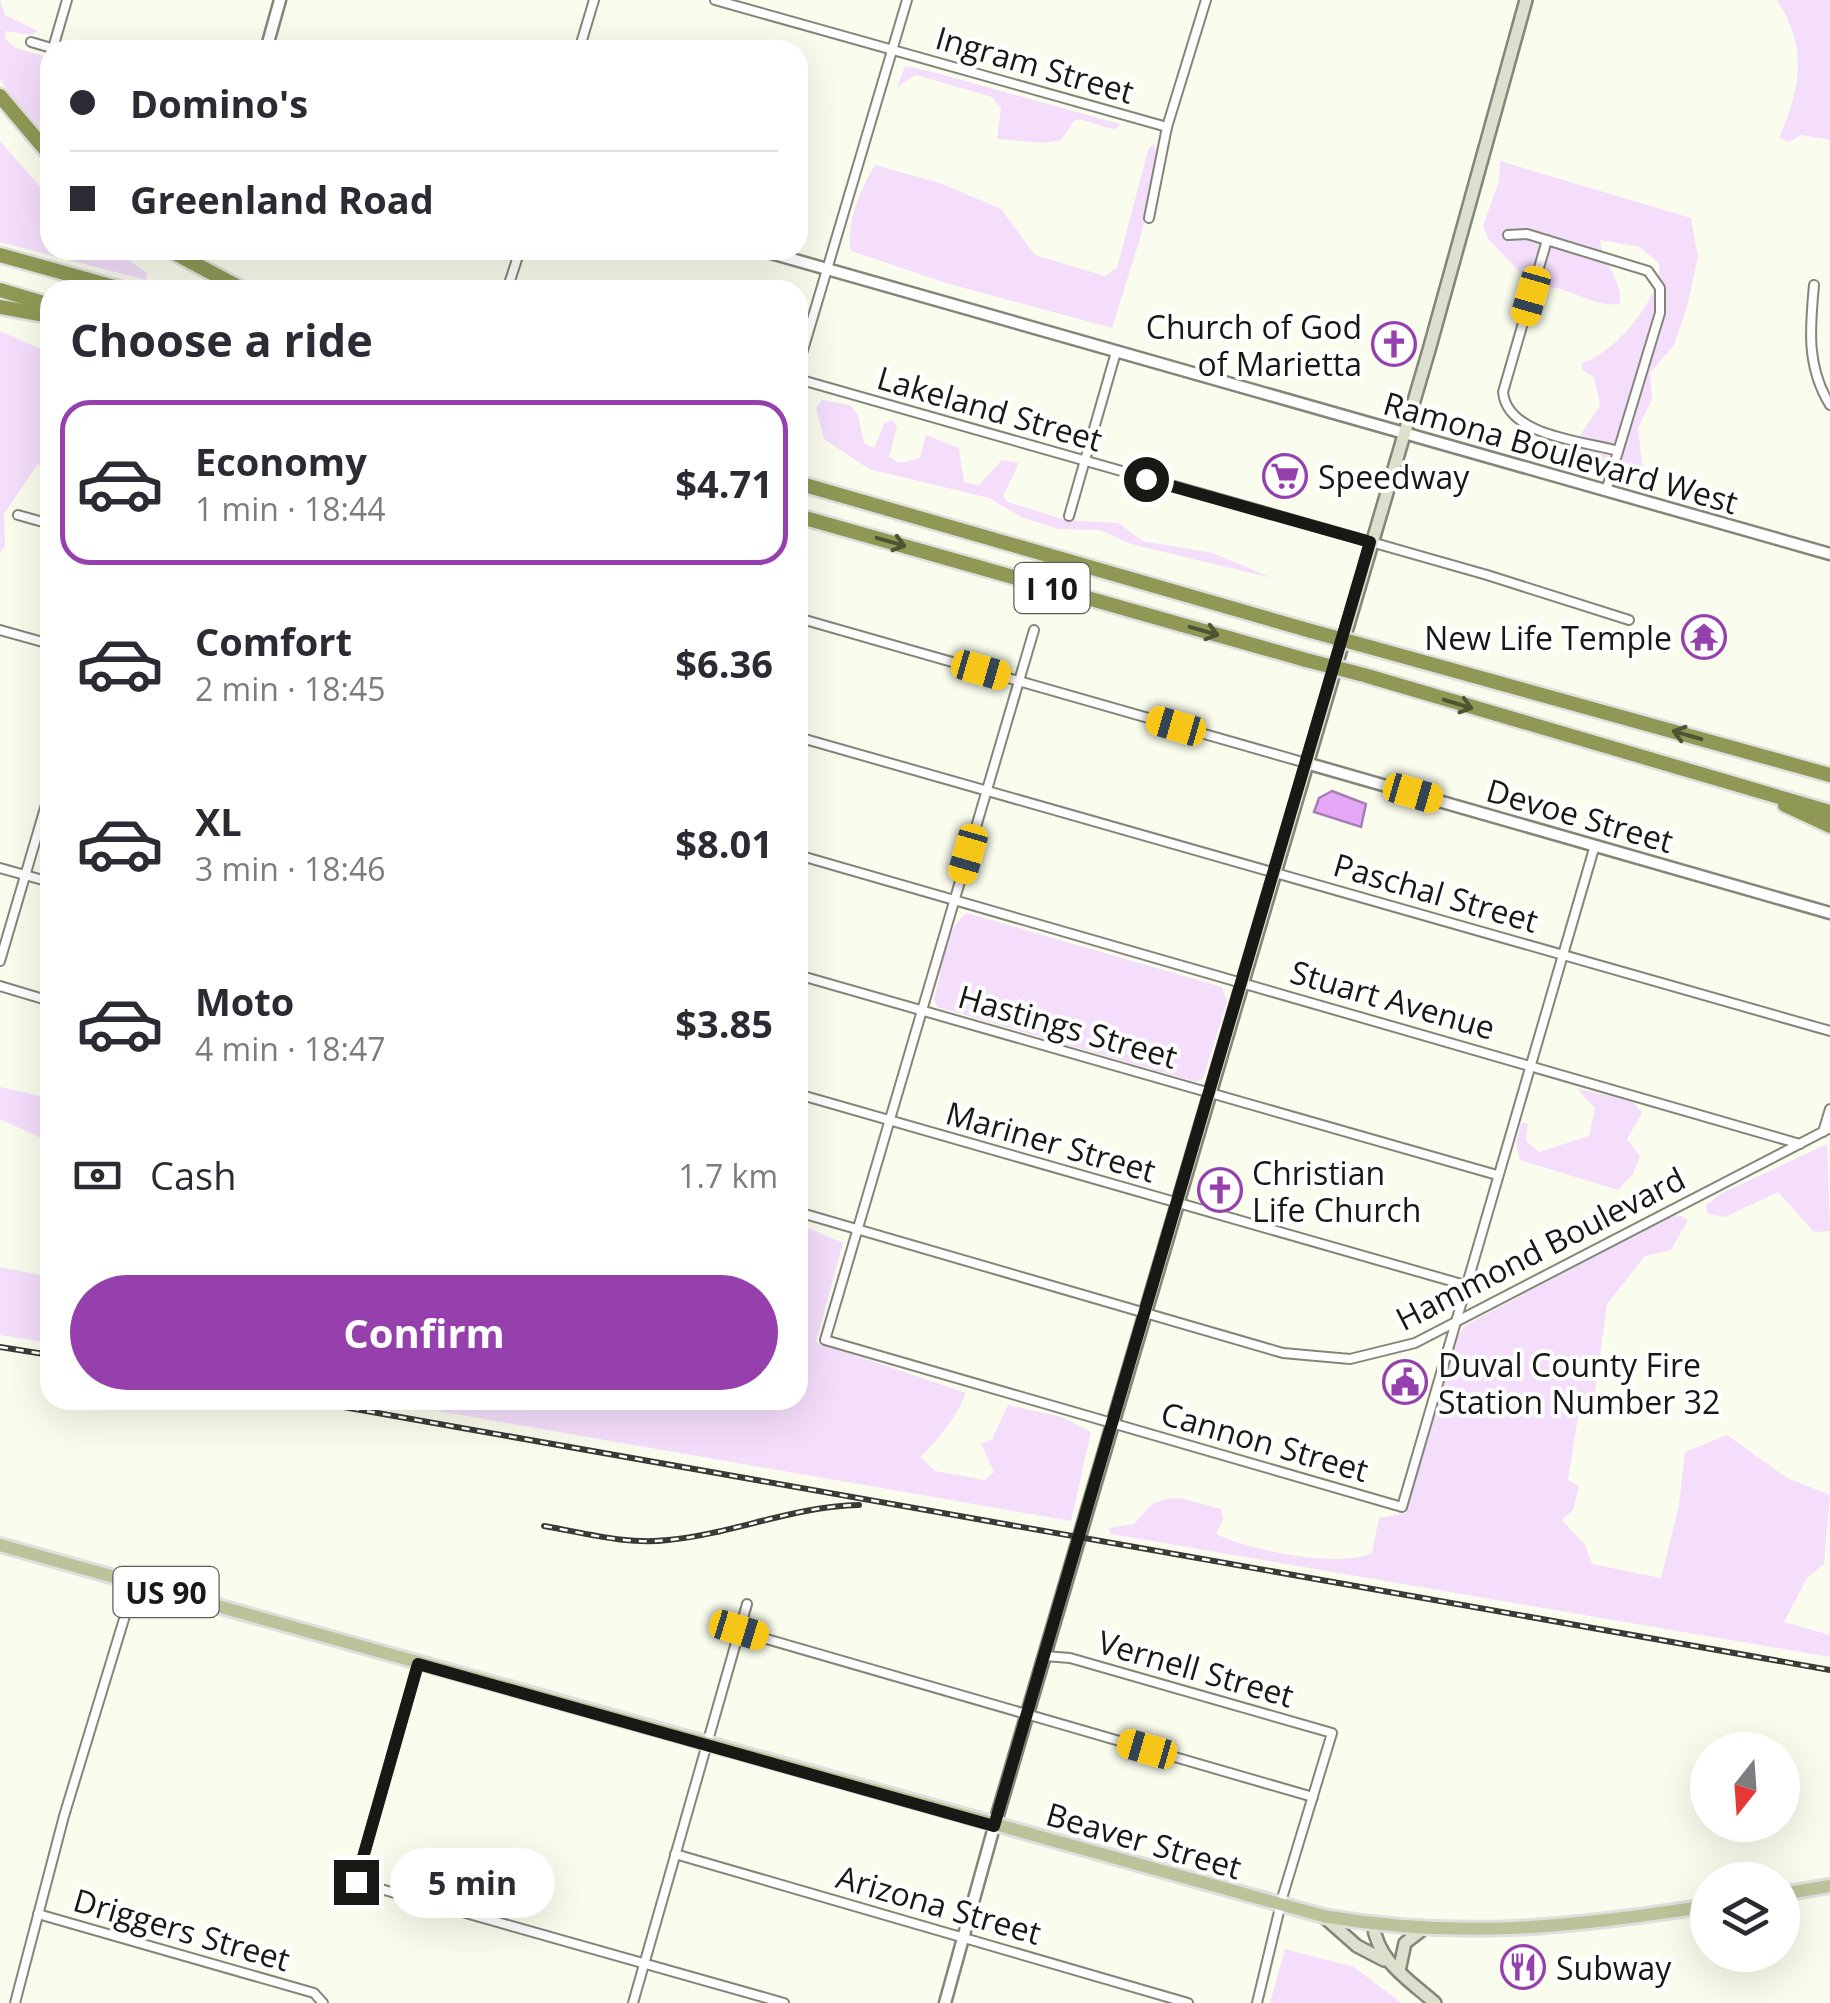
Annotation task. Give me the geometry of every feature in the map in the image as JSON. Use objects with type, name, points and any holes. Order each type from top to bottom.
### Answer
[{"type":"highway","points":[[0,96],[40,143]]},
{"type":"highway","points":[[0,254],[90,280]]},
{"type":"highway","points":[[188,260],[225,280]]},
{"type":"highway","points":[[0,290],[40,301]]},
{"type":"highway","points":[[0,307],[40,314]]},
{"type":"highway","points":[[808,477],[866,503]]},
{"type":"highway","name":"I 10","points":[[808,486],[1830,774]]},
{"type":"highway","name":"I 10","points":[[808,519],[1830,812]]},
{"type":"highway","points":[[1758,791],[1830,826]]},
{"type":"main road","points":[[994,1826],[1459,247],[1526,0]]},
{"type":"main road","name":"Beaver Street","points":[[0,1545],[1282,1908],[1422,1930],[1536,1930],[1690,1909]]},
{"type":"main road","points":[[1800,1891],[1830,1886]]},
{"type":"main road","points":[[1323,1916],[1357,1946],[1386,1961],[1435,2003]]},
{"type":"main road","points":[[1373,1924],[1376,1943],[1386,1961]]},
{"type":"main road","points":[[1399,1972],[1405,1942],[1422,1930]]},
{"type":"street","points":[[58,40],[67,0]]},
{"type":"street","points":[[269,40],[280,0]]},
{"type":"street","points":[[582,40],[594,0]]},
{"type":"street","name":"Ingram Street","points":[[716,0],[1167,127]]},
{"type":"street","points":[[808,336],[907,0]]},
{"type":"street","points":[[1150,218],[1167,127],[1206,0]]},
{"type":"street","points":[[31,42],[40,45]]},
{"type":"street","points":[[1508,235],[1547,240],[1648,271],[1660,288],[1660,313],[1606,491]]},
{"type":"street","points":[[1547,240],[1503,392],[1505,403],[1525,424],[1618,451]]},
{"type":"street","name":"Ramona Boulevard West","points":[[794,260],[1830,554]]},
{"type":"street","points":[[1814,286],[1809,340],[1821,389],[1830,405]]},
{"type":"street","points":[[1069,516],[1116,352]]},
{"type":"street","name":"Lakeland Street","points":[[808,382],[1629,620]]},
{"type":"street","points":[[18,515],[40,521]]},
{"type":"street","name":"Devoe Street","points":[[808,621],[1830,913]]},
{"type":"street","points":[[0,630],[40,641]]},
{"type":"street","points":[[857,1230],[1034,630]]},
{"type":"street","name":"Paschal Street","points":[[808,740],[1830,1031]]},
{"type":"street","points":[[0,961],[40,824]]},
{"type":"street","points":[[1453,1323],[1595,845]]},
{"type":"street","name":"Stuart Avenue","points":[[808,858],[1800,1144]]},
{"type":"street","points":[[0,868],[40,879]]},
{"type":"street","name":"Hastings Street","points":[[808,978],[1497,1175]]},
{"type":"street","points":[[0,986],[40,998]]},
{"type":"street","name":"Mariner Street","points":[[808,1097],[1465,1285]]},
{"type":"street","points":[[1827,1130],[1830,1109]]},
{"type":"street","name":"Hammond Boulevard","points":[[808,1215],[1283,1353],[1333,1360],[1397,1349],[1453,1323],[1827,1130]]},
{"type":"street","name":"Cannon Street","points":[[857,1230],[825,1340],[1402,1507],[1453,1323]]},
{"type":"street","points":[[14,2003],[135,1583]]},
{"type":"street","points":[[633,2003],[747,1604]]},
{"type":"street","points":[[739,1630],[1313,1797],[1257,2003]]},
{"type":"street","name":"Vernell Street","points":[[1045,1656],[1070,1658],[1332,1734],[1313,1797]]},
{"type":"street","points":[[418,1664],[356,1882],[784,2003]]},
{"type":"street","points":[[945,2003],[994,1826]]},
{"type":"street","name":"Arizona Street","points":[[675,1854],[1188,2003]]},
{"type":"street","name":"Driggers Street","points":[[38,1914],[314,1993],[324,2003]]},
{"type":"shaded area","points":[[0,0],[5,15],[38,31],[30,35],[6,31],[5,39],[16,48],[40,55],[40,138],[0,79]]},
{"type":"shaded area","points":[[1777,0],[1830,0],[1830,140],[1801,135],[1789,142],[1779,138],[1792,102],[1798,68],[1793,35]]},
{"type":"shaded area","points":[[905,66],[1120,124],[1110,129],[1075,120],[1061,140],[1043,143],[997,139],[1001,108],[992,97],[916,75],[897,87]]},
{"type":"shaded area","points":[[0,141],[40,187],[40,252],[0,242]]},
{"type":"shaded area","points":[[1153,144],[1156,151],[1142,232],[1112,328],[946,283],[851,251],[852,218],[875,165],[940,183],[1001,209],[1035,255],[1105,276],[1117,268],[1148,150]]},
{"type":"shaded area","points":[[1500,161],[1691,218],[1698,257],[1674,345],[1650,373],[1652,399],[1638,428],[1643,473],[1638,476],[1581,461],[1563,451],[1562,443],[1574,444],[1600,406],[1594,377],[1582,370],[1582,363],[1608,349],[1634,323],[1653,292],[1659,263],[1640,247],[1600,240],[1619,288],[1620,304],[1598,302],[1546,286],[1534,287],[1489,240],[1483,226],[1499,181]]},
{"type":"shaded area","points":[[69,260],[128,260],[147,273],[146,280]]},
{"type":"shaded area","points":[[0,331],[40,349],[40,465],[4,514],[5,546],[0,553]]},
{"type":"shaded area","points":[[822,400],[850,405],[858,415],[864,443],[874,448],[885,422],[894,421],[897,427],[889,457],[899,463],[920,458],[926,435],[959,448],[964,482],[979,485],[1002,460],[1019,463],[1003,496],[1008,502],[1065,520],[1118,523],[1143,541],[1213,553],[1272,578],[1131,544],[1100,530],[1058,529],[1021,517],[989,498],[869,469],[824,439],[816,408]]},
{"type":"shaded area","points":[[1332,791],[1366,804],[1361,827],[1314,812],[1319,798]]},
{"type":"shaded area","points":[[967,913],[1222,987],[1227,1002],[1203,1079],[1196,1082],[937,1007],[934,999],[949,939]]},
{"type":"shaded area","points":[[0,1087],[40,1096],[40,1137],[0,1119]]},
{"type":"shaded area","points":[[1577,1088],[1633,1102],[1642,1113],[1627,1139],[1640,1156],[1633,1174],[1618,1190],[1520,1160],[1516,1144],[1521,1122],[1528,1124],[1526,1141],[1539,1152],[1589,1136],[1595,1109]]},
{"type":"shaded area","points":[[1827,1144],[1830,1231],[1814,1232],[1778,1192],[1725,1217],[1708,1214],[1706,1205],[1722,1193]]},
{"type":"shaded area","points":[[1668,1217],[1688,1220],[1671,1250],[1645,1256],[1607,1304],[1595,1391],[1579,1410],[1568,1480],[1579,1486],[1573,1510],[1562,1520],[1585,1545],[1592,1564],[1661,1578],[1679,1505],[1685,1452],[1727,1435],[1787,1478],[1830,1495],[1824,1564],[1807,1578],[1784,1622],[1830,1635],[1830,1657],[1111,1534],[1109,1528],[1134,1524],[1152,1504],[1180,1498],[1221,1509],[1223,1519],[1216,1534],[1250,1546],[1316,1558],[1372,1553],[1379,1518],[1406,1513],[1458,1336],[1466,1325]]},
{"type":"shaded area","points":[[808,1228],[843,1243],[816,1342],[966,1393],[946,1427],[921,1457],[935,1471],[985,1480],[994,1472],[981,1444],[992,1439],[1008,1405],[1062,1417],[1091,1432],[1071,1521],[433,1410],[808,1410]]},
{"type":"shaded area","points":[[0,1267],[40,1275],[40,1341],[0,1335]]},
{"type":"shaded area","points":[[1285,1949],[1354,1967],[1401,2003],[1270,2003]]},
{"type":"railway","points":[[0,1347],[40,1353]]},
{"type":"railway","points":[[361,1410],[1830,1670]]},
{"type":"railway","points":[[544,1526],[606,1538],[653,1541],[692,1537],[810,1510],[859,1505]]},
{"type":"place","name":"Church of God of Marietta","points":[[1394,344]]},
{"type":"place","name":"Speedway","points":[[1285,476]]},
{"type":"place","name":"New Life Temple","points":[[1704,637]]},
{"type":"place","name":"Christian Life Church","points":[[1220,1190]]},
{"type":"place","name":"Duval County Fire Station Number 32","points":[[1405,1382]]},
{"type":"place","name":"Subway","points":[[1523,1967]]},
{"type":"route","points":[[356,1882],[418,1664],[994,1826],[1370,542],[1146,479]]}]
